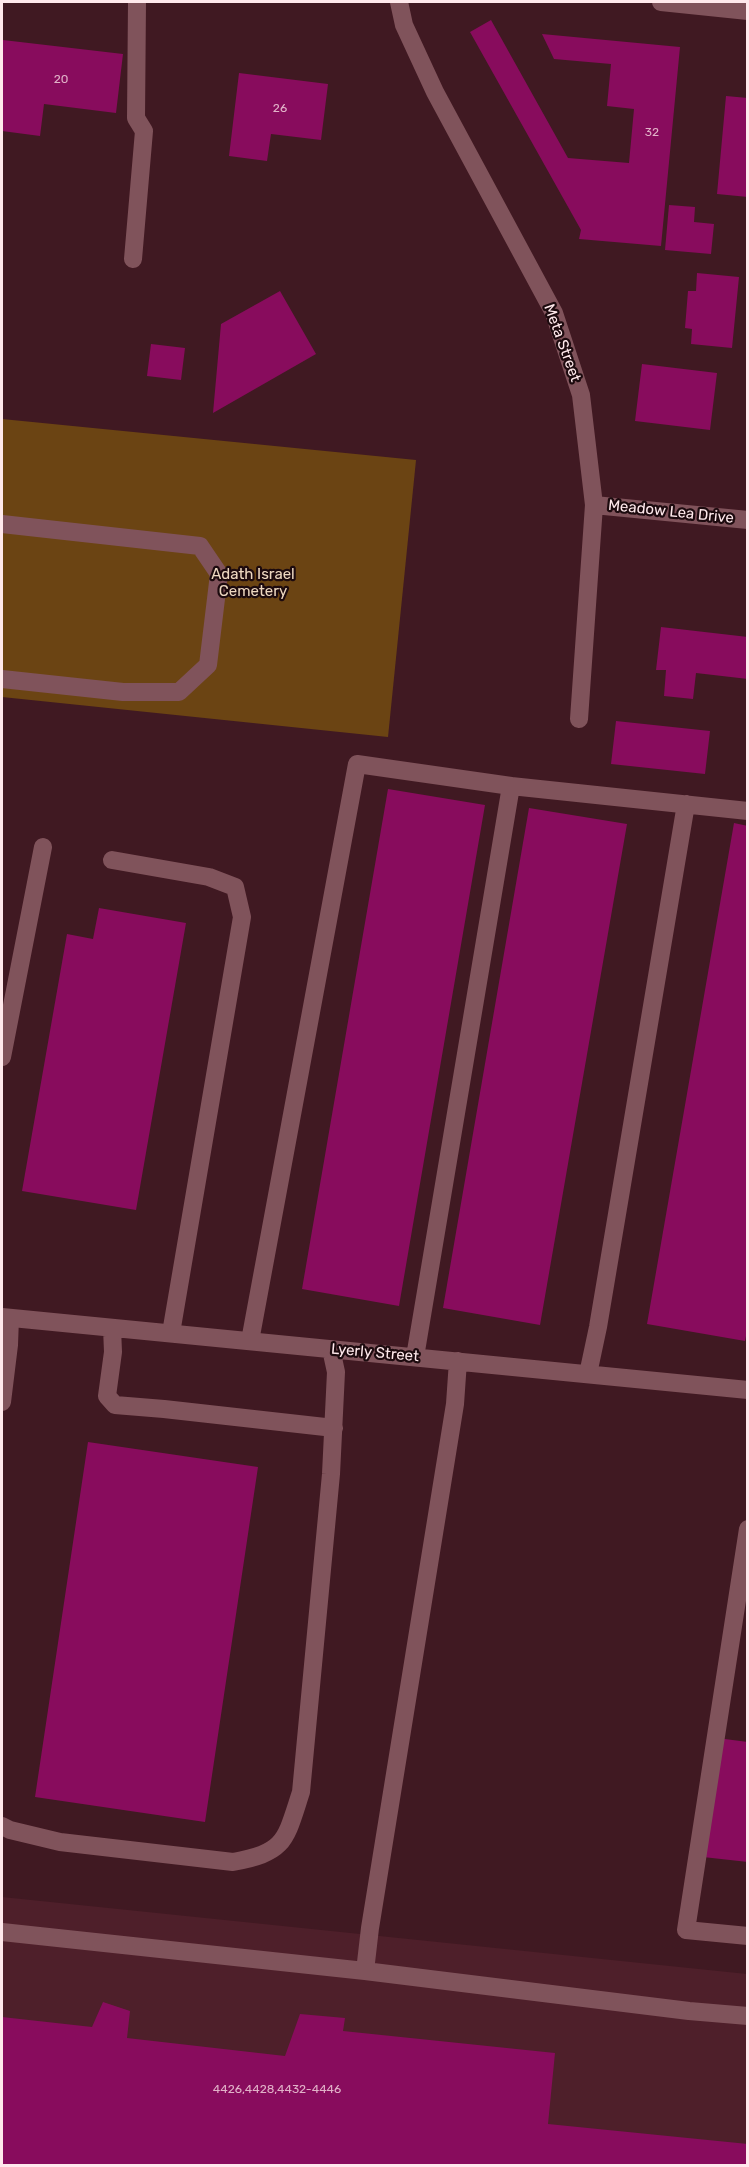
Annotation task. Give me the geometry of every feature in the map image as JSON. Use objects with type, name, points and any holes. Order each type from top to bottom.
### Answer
[{"type":"street","points":[[133,260],[144,131],[136,118],[137,2]]},
{"type":"street","name":"Meta Street","points":[[399,2],[404,25],[435,92],[554,313],[581,395],[594,505],[579,719]]},
{"type":"street","points":[[662,2],[747,11]]},
{"type":"street","name":"Meadow Lea Drive","points":[[594,505],[747,520]]},
{"type":"street","points":[[2,524],[200,546],[219,574],[208,665],[179,692],[123,692],[2,679]]},
{"type":"street","points":[[250,1341],[357,764],[511,786],[747,811]]},
{"type":"street","points":[[415,1357],[511,786]]},
{"type":"street","points":[[588,1374],[602,1304],[686,804]]},
{"type":"street","points":[[2,1057],[43,847]]},
{"type":"street","points":[[112,860],[209,877],[235,887],[242,917],[171,1333]]},
{"type":"street","points":[[2,1402],[9,1345],[6,1318]]},
{"type":"street","name":"Lyerly Street","points":[[6,1318],[747,1390]]},
{"type":"street","points":[[112,1328],[113,1352],[107,1395],[115,1405],[334,1428]]},
{"type":"street","points":[[2,1826],[60,1842],[233,1862],[259,1857],[279,1846],[291,1823],[301,1792],[334,1428],[336,1372],[331,1349]]},
{"type":"street","points":[[365,1971],[455,1404],[458,1361]]},
{"type":"street","points":[[747,1529],[686,1930],[747,1936]]},
{"type":"street","points":[[2,1932],[365,1971],[689,2011],[747,2016]]},
{"type":"shaded area","points":[[2,1897],[747,1974],[747,2165],[2,2165]]},
{"type":"green space","name":"Adath Israel Cemetery","points":[[2,419],[416,460],[388,737],[2,697]]},
{"type":"building","points":[[491,20],[568,158],[629,163],[634,109],[607,106],[611,64],[554,59],[542,34],[680,47],[661,246],[579,239],[581,230],[470,32]]},
{"type":"building","points":[[3,40],[123,54],[116,113],[44,104],[40,136],[2,131]]},
{"type":"building","points":[[239,73],[328,84],[321,140],[271,134],[267,161],[229,156]]},
{"type":"building","points":[[726,96],[748,98],[748,197],[717,194]]},
{"type":"building","points":[[669,205],[695,207],[694,222],[714,224],[711,254],[665,250]]},
{"type":"building","points":[[697,273],[739,277],[732,348],[691,344],[692,329],[685,328],[688,291],[696,291]]},
{"type":"building","points":[[280,291],[316,354],[213,413],[221,324]]},
{"type":"building","points":[[151,344],[185,348],[181,380],[147,376]]},
{"type":"building","points":[[642,364],[717,373],[710,430],[635,421]]},
{"type":"building","points":[[661,627],[748,637],[748,679],[696,673],[693,699],[664,696],[666,670],[656,670]]},
{"type":"building","points":[[616,721],[710,731],[705,774],[611,764]]},
{"type":"building","points":[[388,789],[485,805],[399,1306],[302,1289]]},
{"type":"building","points":[[529,808],[627,824],[540,1325],[443,1308]]},
{"type":"building","points":[[734,823],[748,826],[748,1326],[745,1341],[647,1324]]},
{"type":"building","points":[[99,908],[186,923],[136,1210],[22,1191],[67,934],[93,939]]},
{"type":"building","points":[[88,1442],[258,1467],[205,1822],[35,1797]]},
{"type":"building","points":[[717,1738],[748,1742],[748,1862],[703,1857]]},
{"type":"building","points":[[103,2002],[130,2011],[127,2038],[285,2056],[300,2014],[345,2018],[343,2031],[555,2053],[548,2124],[748,2144],[748,2166],[2,2166],[2,2017],[92,2027]]}]
